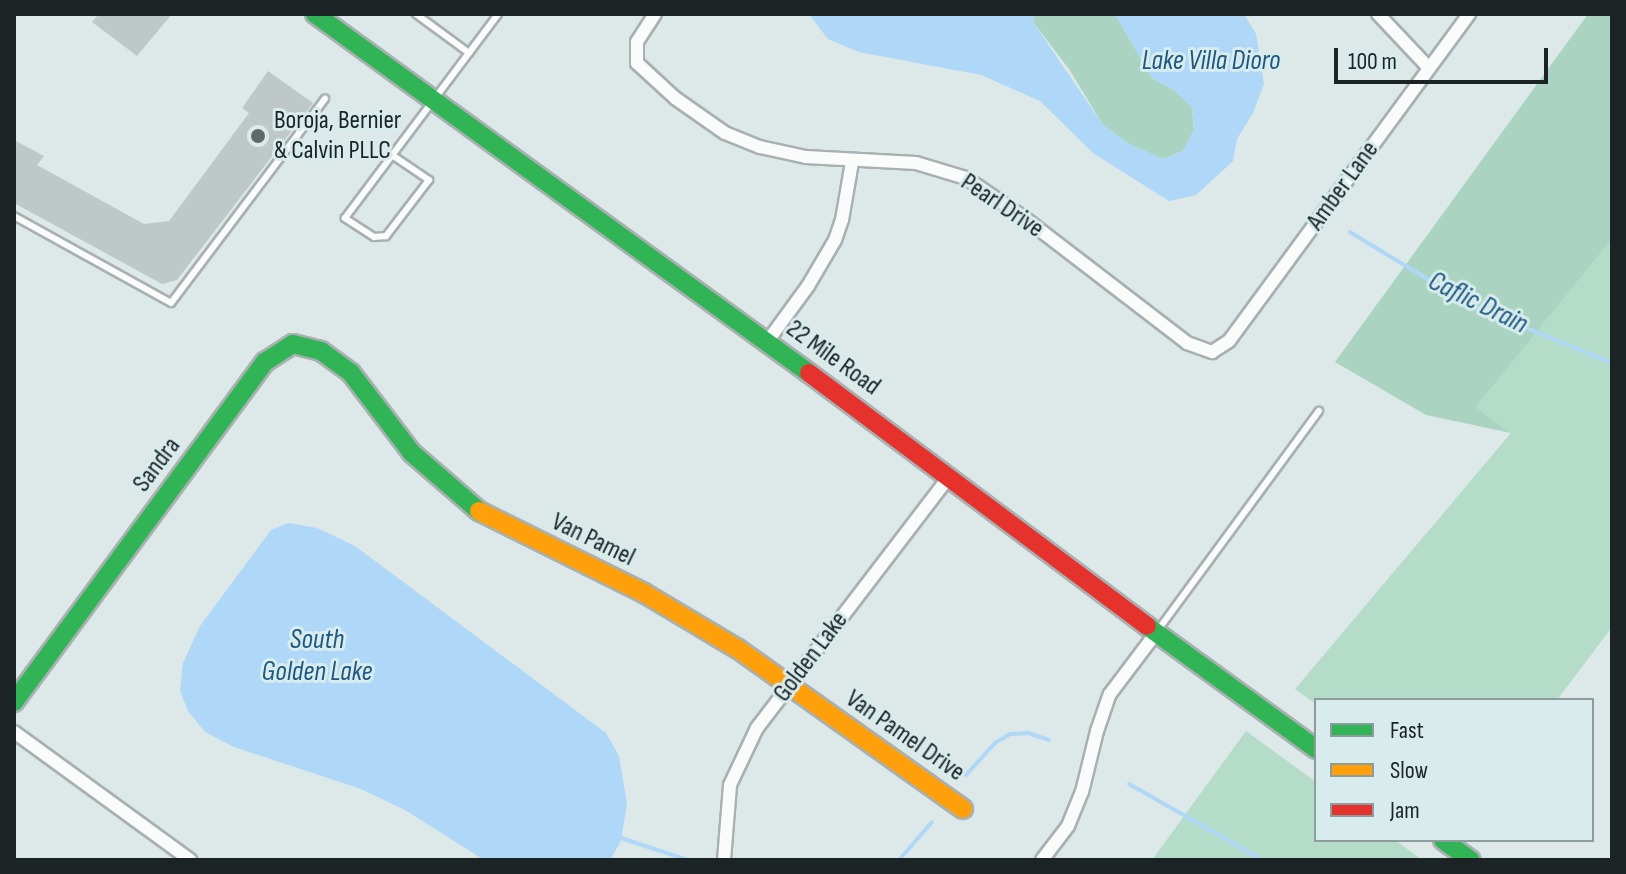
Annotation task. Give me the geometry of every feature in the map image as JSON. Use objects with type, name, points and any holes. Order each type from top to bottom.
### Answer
[{"type":"street","name":"22 Mile Road","points":[[315,14],[950,476],[1156,633],[1314,748]]},
{"type":"street","name":"Pearl Drive","points":[[655,14],[637,42],[637,63],[675,98],[725,133],[760,147],[852,162],[916,163],[966,178],[1023,217],[1187,343],[1212,352]]},
{"type":"street","points":[[1378,14],[1429,68]]},
{"type":"street","name":"Amber Lane","points":[[1212,352],[1229,341],[1469,14]]},
{"type":"street","points":[[767,342],[808,286],[835,240],[845,208],[852,162]]},
{"type":"street","name":"Sandra","points":[[14,702],[274,353],[293,344],[321,351],[351,373],[368,395]]},
{"type":"street","name":"Van Pamel","points":[[368,395],[412,453],[481,513],[644,593],[738,649],[817,706]]},
{"type":"street","name":"Golden Lake","points":[[724,860],[726,817],[736,770],[757,728],[950,476]]},
{"type":"street","points":[[1042,860],[1068,826],[1082,792],[1110,694],[1156,633]]},
{"type":"street","name":"Van Pamel Drive","points":[[817,706],[963,809]]},
{"type":"street","points":[[14,732],[190,860]]},
{"type":"street","points":[[1446,842],[1471,860]]},
{"type":"lane","points":[[416,14],[469,53]]},
{"type":"lane","points":[[392,155],[429,180],[386,236],[374,237],[345,218],[494,15]]},
{"type":"lane","points":[[14,216],[171,303],[325,99]]},
{"type":"lane","points":[[1156,633],[1319,411]]},
{"type":"green space","points":[[1035,14],[1115,14],[1152,78],[1174,90],[1192,107],[1194,130],[1183,151],[1163,159],[1131,145],[1103,125],[1069,69],[1033,22]]},
{"type":"green space","points":[[1588,14],[1612,14],[1612,239],[1476,407],[1511,433],[1426,415],[1335,362]]},
{"type":"green space","points":[[1612,239],[1612,627],[1559,698],[1314,698],[1314,703],[1295,689],[1511,433],[1476,407]]},
{"type":"green space","points":[[1246,731],[1314,781],[1314,842],[1398,842],[1422,860],[1152,860]]},
{"type":"water","name":"Lake Villa Dioro","points":[[813,14],[1035,14],[1033,22],[1103,125],[1131,145],[1163,159],[1183,151],[1194,130],[1192,107],[1174,90],[1152,78],[1115,14],[1244,14],[1256,34],[1264,84],[1253,113],[1237,139],[1233,161],[1196,195],[1169,201],[1093,153],[1040,101],[981,75],[859,52],[828,39],[811,17]]},
{"type":"water","name":"South Golden Lake","points":[[288,523],[317,528],[355,546],[606,733],[619,756],[627,804],[621,841],[610,860],[484,860],[405,810],[361,789],[234,747],[205,732],[188,711],[180,691],[183,663],[200,626],[271,530]]},
{"type":"building","points":[[99,14],[172,14],[137,56],[92,22]]},
{"type":"building","points":[[268,71],[313,103],[177,280],[162,284],[14,203],[14,140],[44,156],[37,165],[144,224],[169,221],[249,113],[242,108]]},
{"type":"waterway","name":"Caflic Drain","points":[[1350,232],[1470,305],[1612,363]]},
{"type":"waterway","points":[[966,775],[995,743],[1010,734],[1028,733],[1049,740]]},
{"type":"waterway","points":[[1129,784],[1263,860]]},
{"type":"waterway","points":[[899,860],[932,822]]},
{"type":"waterway","points":[[618,837],[688,860]]},
{"type":"traffic: fast","points":[[315,14],[809,373]]},
{"type":"traffic: fast","points":[[14,702],[265,362],[293,344],[321,351],[351,373],[412,453],[479,511]]},
{"type":"traffic: fast","points":[[1147,626],[1314,748]]},
{"type":"traffic: fast","points":[[1446,842],[1471,860]]},
{"type":"traffic: slow","points":[[479,511],[644,593],[738,649],[963,809]]},
{"type":"traffic: jam","points":[[809,373],[1147,626]]},
{"type":"place","name":"Boroja, Bernier & Calvin PLLC","points":[[258,136]]}]
